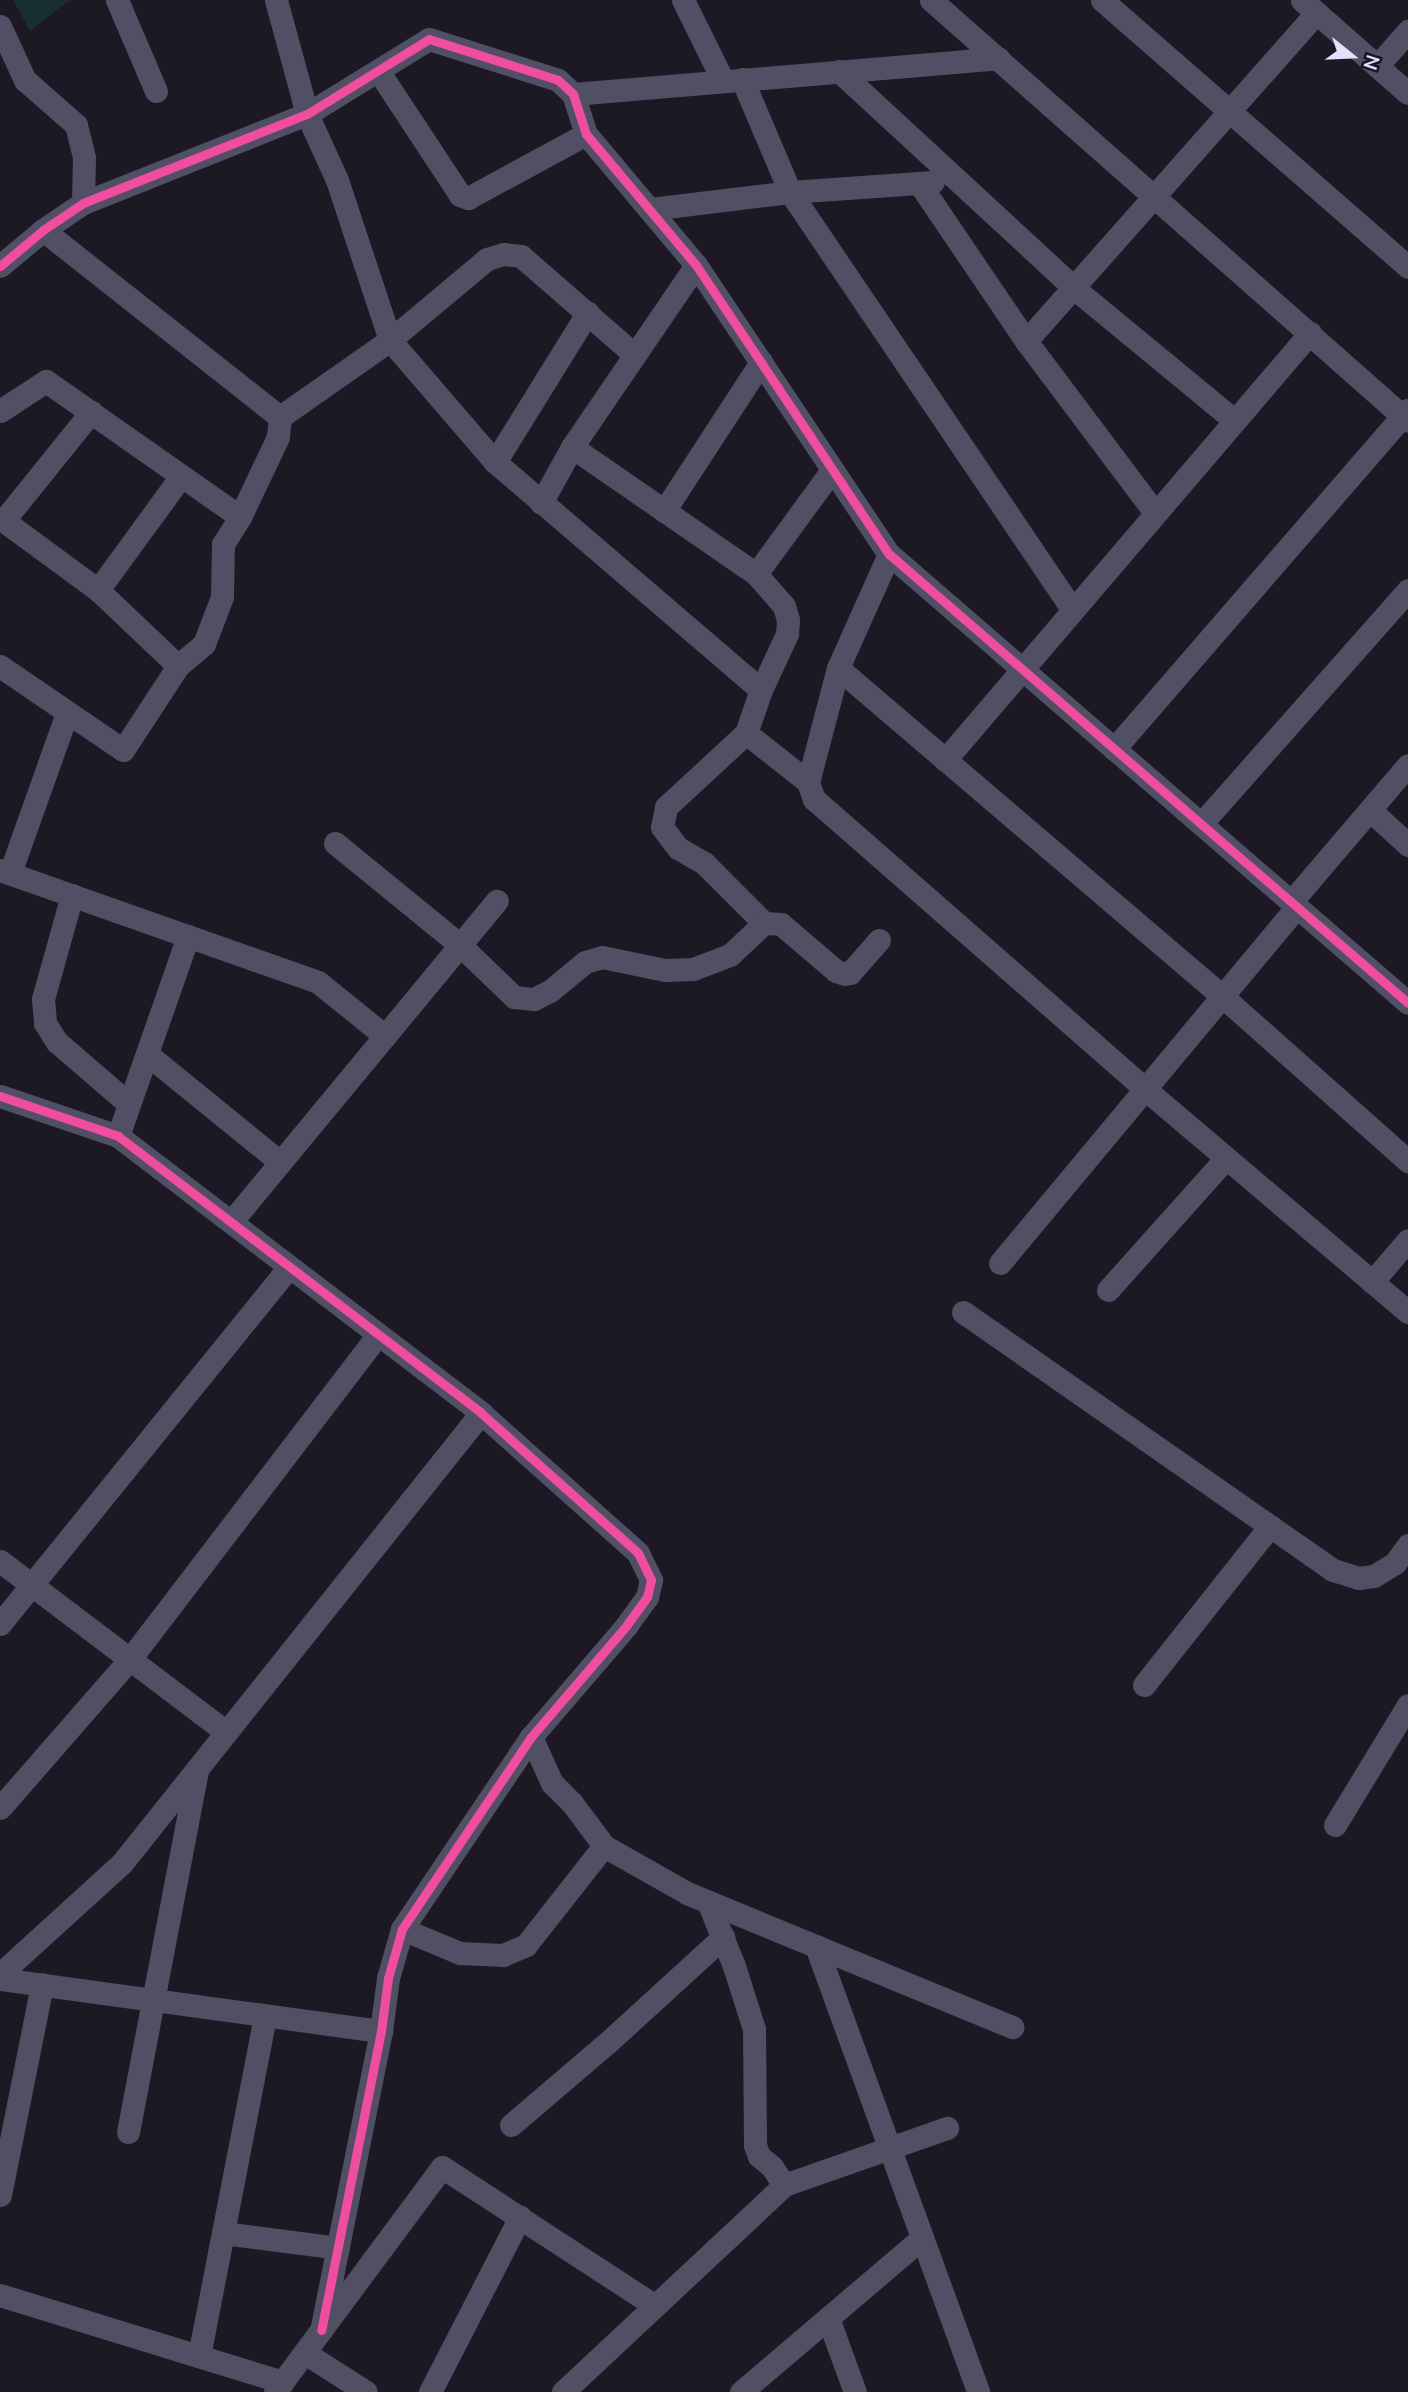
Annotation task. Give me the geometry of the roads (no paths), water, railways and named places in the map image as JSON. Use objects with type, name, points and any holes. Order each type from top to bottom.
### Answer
[{"type":"street","points":[[117,0],[156,91]]},
{"type":"street","points":[[276,0],[307,114],[337,180],[390,340],[495,462],[761,690]]},
{"type":"street","points":[[683,0],[733,80],[790,192],[1072,608]]},
{"type":"street","points":[[932,0],[1406,416],[1114,749]]},
{"type":"street","points":[[1102,0],[1408,267]]},
{"type":"street","points":[[1027,341],[1232,112],[1309,6],[1408,93]]},
{"type":"street","points":[[0,26],[25,80],[76,125],[84,158],[83,202]]},
{"type":"street","points":[[1377,65],[1408,31]]},
{"type":"street","points":[[0,266],[43,230],[83,202],[307,114],[379,72],[429,38],[558,80],[573,94],[586,134],[696,265],[889,554],[1408,1003]]},
{"type":"street","points":[[573,94],[998,58]]},
{"type":"street","points":[[839,71],[1075,289],[1235,421]]},
{"type":"street","points":[[379,72],[460,195],[468,198],[586,134]]},
{"type":"street","points":[[650,209],[790,192],[957,181]]},
{"type":"street","points":[[919,183],[1027,341],[1154,513]]},
{"type":"street","points":[[43,230],[280,417]]},
{"type":"street","points":[[0,666],[123,750],[178,666],[204,643],[222,597],[223,544],[240,517],[278,437],[280,417],[390,340],[487,259],[503,254],[521,256],[635,355]]},
{"type":"street","points":[[541,503],[572,447],[696,265]]},
{"type":"street","points":[[495,462],[588,312]]},
{"type":"street","points":[[945,760],[1072,608],[1310,333]]},
{"type":"street","points":[[664,511],[761,362]]},
{"type":"street","points":[[0,411],[46,381],[240,517]]},
{"type":"street","points":[[91,412],[2,519],[99,590],[178,666]]},
{"type":"street","points":[[572,447],[756,574],[784,606],[788,620],[787,635],[761,690],[746,733],[666,807],[662,827],[678,848],[704,863],[764,923],[781,924],[836,971],[850,973],[878,940]]},
{"type":"street","points":[[756,574],[832,470]]},
{"type":"street","points":[[99,590],[181,476]]},
{"type":"street","points":[[808,782],[838,668],[889,554]]},
{"type":"street","points":[[1201,824],[1408,590]]},
{"type":"street","points":[[838,668],[1222,996],[1408,1161]]},
{"type":"street","points":[[67,713],[5,871],[318,982],[385,1036]]},
{"type":"street","points":[[746,733],[808,782],[814,799],[1226,1158],[1408,1312]]},
{"type":"street","points":[[1000,1263],[1222,996],[1408,765]]},
{"type":"street","points":[[1370,810],[1408,845]]},
{"type":"street","points":[[335,843],[460,945],[514,997],[534,999],[550,991],[585,962],[602,957],[665,970],[693,969],[730,955],[764,923]]},
{"type":"street","points":[[72,895],[43,999],[45,1023],[57,1042],[129,1104]]},
{"type":"street","points":[[231,1222],[497,901]]},
{"type":"street","points":[[118,1136],[188,936]]},
{"type":"street","points":[[147,1054],[280,1162]]},
{"type":"street","points":[[0,1096],[118,1136],[481,1413],[638,1553],[651,1580],[647,1597],[627,1625],[531,1737],[402,1929],[388,1978],[381,2031],[321,2330]]},
{"type":"street","points":[[1108,1290],[1226,1158]]},
{"type":"street","points":[[1372,1282],[1408,1240]]},
{"type":"street","points":[[0,1624],[289,1266]]},
{"type":"street","points":[[962,1312],[1333,1570],[1359,1578],[1374,1576],[1395,1563],[1408,1545]]},
{"type":"street","points":[[0,1808],[130,1659],[379,1335]]},
{"type":"street","points":[[0,1976],[122,1863],[481,1413]]},
{"type":"street","points":[[1144,1685],[1270,1526]]},
{"type":"street","points":[[0,1561],[226,1732]]},
{"type":"street","points":[[1335,1825],[1408,1705]]},
{"type":"street","points":[[531,1737],[552,1783],[572,1803],[604,1846],[687,1893],[1012,2027]]},
{"type":"street","points":[[128,2132],[198,1768]]},
{"type":"street","points":[[402,1929],[460,1953],[502,1955],[526,1945],[604,1846]]},
{"type":"street","points":[[708,1902],[723,1937],[754,2029],[755,2146],[759,2156],[772,2167],[784,2185]]},
{"type":"street","points":[[511,2125],[606,2044],[723,1937]]},
{"type":"street","points":[[816,1946],[978,2392]]},
{"type":"street","points":[[0,1976],[381,2031]]},
{"type":"street","points":[[0,2195],[42,1984]]},
{"type":"street","points":[[199,2356],[265,2015]]},
{"type":"street","points":[[563,2392],[784,2185],[947,2128]]},
{"type":"street","points":[[0,2295],[199,2356],[279,2387],[442,2166],[655,2306]]},
{"type":"street","points":[[430,2392],[520,2217]]},
{"type":"street","points":[[223,2233],[338,2248]]},
{"type":"street","points":[[741,2392],[922,2238]]},
{"type":"street","points":[[828,2318],[855,2392]]},
{"type":"street","points":[[305,2353],[366,2392]]}]
